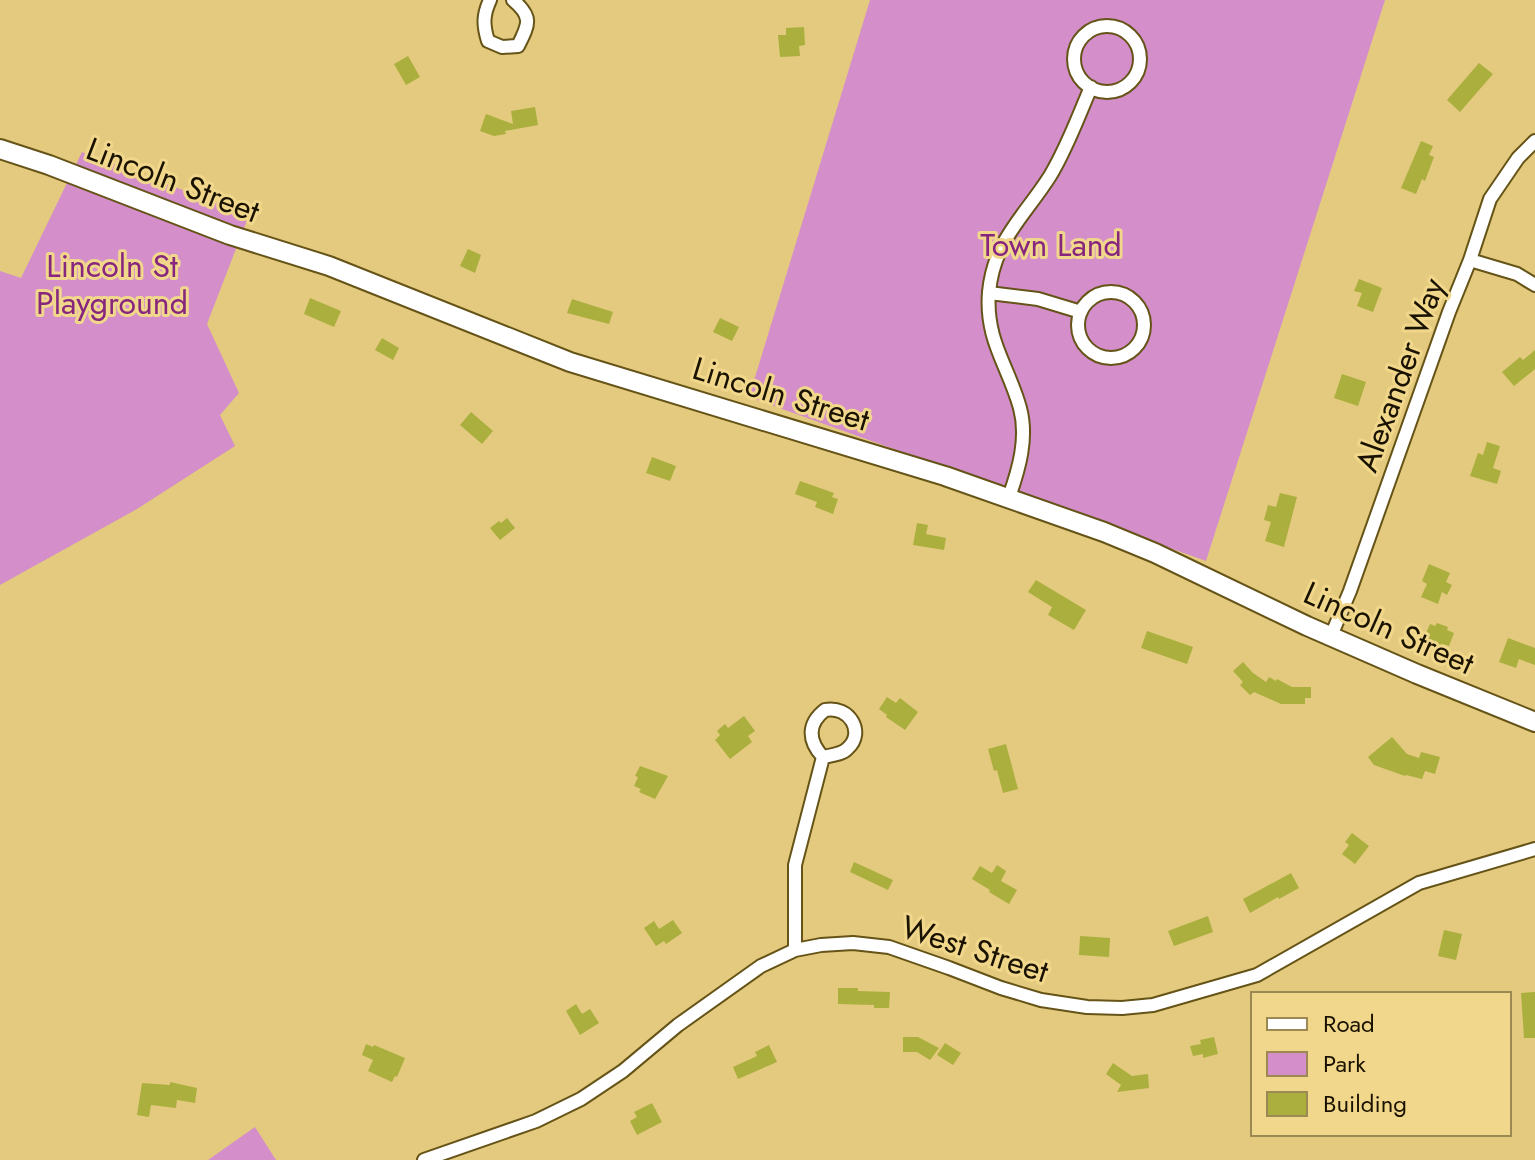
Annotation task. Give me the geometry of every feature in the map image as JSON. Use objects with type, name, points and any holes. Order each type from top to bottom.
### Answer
[{"type":"main road","name":"Lincoln Street","points":[[0,149],[230,235],[329,266],[570,362],[1009,497],[1155,553],[1331,636],[1535,722]]},
{"type":"street","points":[[490,0],[483,25],[488,41],[502,47],[518,46],[527,27],[525,10],[513,0]]},
{"type":"street","points":[[1114,27],[1125,31],[1133,39],[1140,60],[1133,80],[1116,91],[1105,92],[1091,87],[1075,67],[1077,46],[1093,30],[1114,27]]},
{"type":"street","points":[[1009,497],[1021,453],[1021,411],[988,317],[993,267],[1013,225],[1066,148],[1091,87]]},
{"type":"street","name":"Alexander Way","points":[[1331,636],[1350,591],[1490,199],[1518,158],[1535,141]]},
{"type":"street","points":[[1470,260],[1517,274],[1535,285]]},
{"type":"street","points":[[1106,292],[1128,297],[1142,314],[1141,336],[1129,352],[1119,357],[1099,356],[1083,342],[1079,333],[1081,312],[1087,302],[1106,292]]},
{"type":"street","points":[[989,293],[1038,299],[1081,312]]},
{"type":"street","points":[[795,950],[795,865],[823,757]]},
{"type":"street","name":"West Street","points":[[424,1160],[536,1121],[581,1099],[623,1071],[678,1025],[761,966],[795,950],[853,943],[889,947],[1041,1000],[1087,1007],[1153,1005],[1257,975],[1419,883],[1535,849]]},
{"type":"green space","name":"Town Land","points":[[870,0],[1385,0],[1206,561],[749,397]]},
{"type":"green space","name":"Lincoln St Playground","points":[[82,152],[249,215],[207,324],[239,393],[220,415],[235,446],[137,509],[0,585],[0,271],[21,278]]},
{"type":"green space","points":[[255,1127],[276,1160],[208,1160]]},
{"type":"building","points":[[804,27],[805,45],[799,46],[800,56],[780,57],[778,35],[786,35],[786,28]]},
{"type":"building","points":[[408,56],[420,77],[406,85],[394,64]]},
{"type":"building","points":[[1479,63],[1493,74],[1460,112],[1447,100]]},
{"type":"building","points":[[535,107],[538,125],[494,136],[480,131],[486,114],[513,124],[511,111]]},
{"type":"building","points":[[1421,141],[1433,146],[1429,155],[1434,157],[1425,181],[1422,179],[1416,194],[1401,188]]},
{"type":"building","points":[[468,249],[481,255],[475,273],[460,266]]},
{"type":"building","points":[[1359,279],[1382,288],[1373,312],[1357,306],[1362,293],[1354,291]]},
{"type":"building","points":[[310,298],[341,311],[334,327],[304,314]]},
{"type":"building","points":[[572,299],[613,312],[609,324],[567,313]]},
{"type":"building","points":[[720,318],[739,327],[732,341],[713,332]]},
{"type":"building","points":[[382,338],[399,348],[393,360],[375,350]]},
{"type":"building","points":[[1535,350],[1535,369],[1514,386],[1502,372],[1520,357],[1523,360]]},
{"type":"building","points":[[1342,374],[1366,382],[1358,406],[1334,398]]},
{"type":"building","points":[[471,412],[493,431],[482,444],[460,425]]},
{"type":"building","points":[[1487,442],[1500,446],[1493,468],[1501,471],[1497,484],[1470,476],[1478,453],[1483,455]]},
{"type":"building","points":[[652,457],[676,466],[670,481],[646,473]]},
{"type":"building","points":[[800,481],[834,493],[832,497],[838,499],[833,514],[815,507],[817,502],[795,494]]},
{"type":"building","points":[[1280,493],[1297,497],[1284,547],[1265,541],[1271,522],[1264,520],[1268,505],[1276,507]]},
{"type":"building","points":[[507,518],[515,528],[500,540],[490,528]]},
{"type":"building","points":[[917,523],[928,525],[926,534],[946,538],[944,550],[913,545]]},
{"type":"building","points":[[1429,564],[1450,573],[1446,582],[1452,585],[1447,595],[1442,592],[1438,604],[1421,597],[1427,584],[1422,581]]},
{"type":"building","points":[[1036,580],[1086,610],[1074,630],[1048,615],[1052,607],[1028,592]]},
{"type":"building","points":[[1437,623],[1454,633],[1449,646],[1441,646],[1424,638],[1430,624],[1435,626]]},
{"type":"building","points":[[1147,631],[1193,647],[1187,664],[1141,648]]},
{"type":"building","points":[[1508,638],[1535,648],[1535,665],[1519,659],[1516,668],[1499,662]]},
{"type":"building","points":[[1243,662],[1266,682],[1269,677],[1292,687],[1311,687],[1311,698],[1305,698],[1305,704],[1281,704],[1254,692],[1250,695],[1233,671]]},
{"type":"building","points":[[887,697],[896,703],[900,698],[918,712],[905,730],[879,709]]},
{"type":"building","points":[[744,716],[755,731],[748,736],[752,742],[730,759],[715,740],[720,735],[717,731],[725,724],[728,728]]},
{"type":"building","points":[[1392,737],[1407,754],[1419,758],[1421,752],[1440,757],[1435,774],[1425,771],[1422,779],[1374,765],[1368,757]]},
{"type":"building","points":[[1006,744],[1018,789],[1003,793],[988,749]]},
{"type":"building","points":[[640,766],[668,776],[655,799],[639,792],[641,789],[634,786]]},
{"type":"building","points":[[1352,833],[1369,846],[1355,864],[1342,854],[1349,845],[1345,842]]},
{"type":"building","points":[[854,862],[893,880],[888,890],[850,872]]},
{"type":"building","points":[[997,865],[1006,871],[1001,881],[1017,890],[1009,904],[972,879],[980,866],[992,873]]},
{"type":"building","points":[[1291,873],[1299,888],[1250,913],[1243,899]]},
{"type":"building","points":[[1208,916],[1213,932],[1174,946],[1168,931]]},
{"type":"building","points":[[673,920],[682,933],[666,944],[664,941],[656,946],[644,928],[654,921],[659,929]]},
{"type":"building","points":[[1444,930],[1462,934],[1456,960],[1438,956]]},
{"type":"building","points":[[1080,936],[1110,938],[1109,957],[1079,955]]},
{"type":"building","points":[[838,988],[890,992],[889,1008],[838,1004]]},
{"type":"building","points":[[1535,992],[1535,1038],[1524,1038],[1521,993]]},
{"type":"building","points":[[576,1004],[582,1014],[590,1009],[599,1023],[580,1035],[566,1011]]},
{"type":"building","points":[[903,1037],[918,1037],[939,1048],[930,1060],[917,1052],[903,1052]]},
{"type":"building","points":[[1214,1037],[1218,1054],[1203,1058],[1203,1054],[1193,1056],[1190,1046]]},
{"type":"building","points":[[945,1043],[961,1053],[953,1065],[937,1055]]},
{"type":"building","points":[[366,1044],[405,1058],[392,1082],[368,1071],[373,1060],[362,1055]]},
{"type":"building","points":[[769,1045],[777,1062],[738,1079],[733,1067],[757,1056],[755,1052]]},
{"type":"building","points":[[1113,1063],[1132,1076],[1148,1074],[1149,1088],[1117,1092],[1121,1085],[1106,1074]]},
{"type":"building","points":[[170,1082],[197,1088],[195,1103],[177,1100],[176,1108],[151,1105],[149,1117],[137,1115],[142,1083],[170,1085]]},
{"type":"building","points":[[652,1103],[662,1122],[637,1135],[630,1121],[637,1117],[634,1112]]}]
